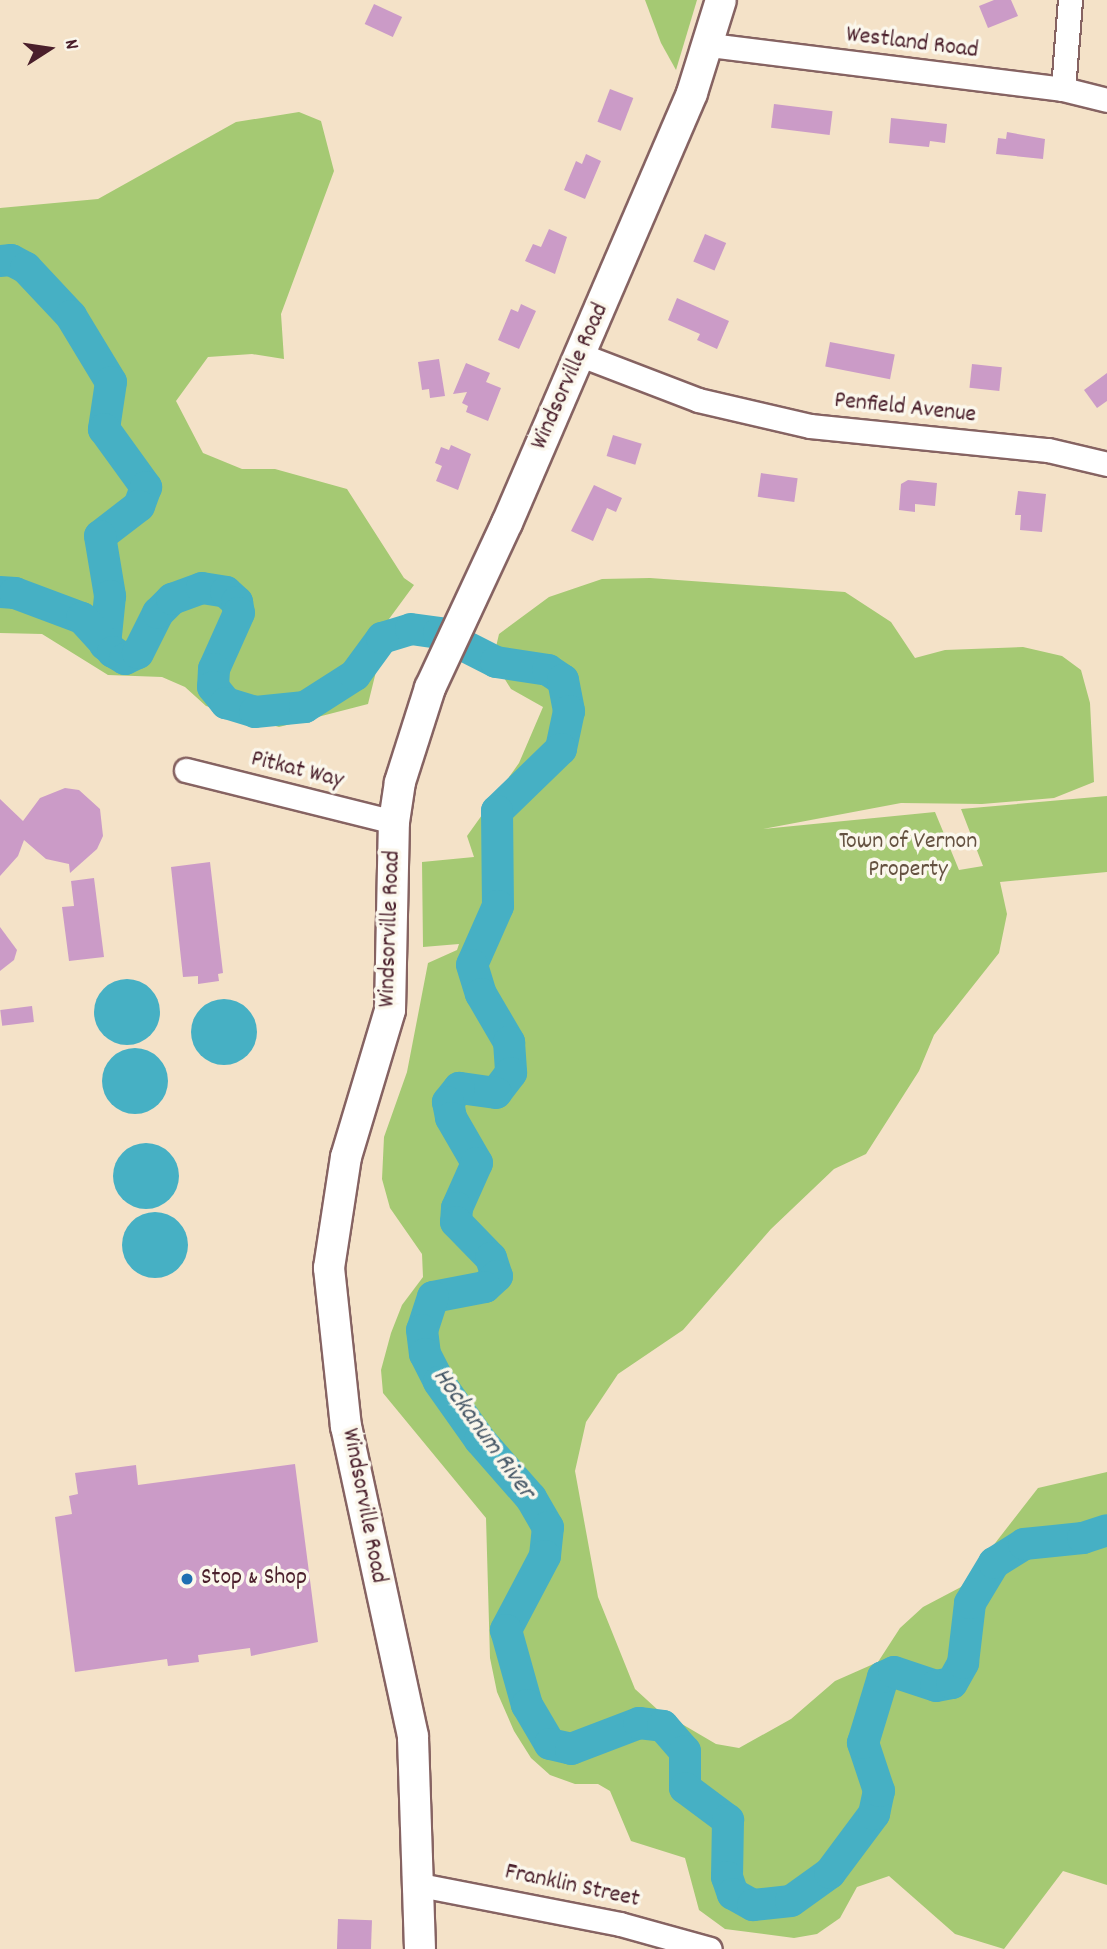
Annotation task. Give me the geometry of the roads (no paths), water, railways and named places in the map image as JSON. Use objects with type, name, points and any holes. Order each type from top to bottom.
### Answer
[{"type":"main road","name":"Windsorville Road","points":[[420,1949],[420,1885],[413,1737],[349,1440],[329,1268],[334,1212],[346,1157],[390,1010],[394,822],[411,740],[443,658],[581,355],[710,45],[721,0]]},
{"type":"street","points":[[1063,89],[1070,0]]},
{"type":"street","name":"Westland Road","points":[[710,45],[1063,89],[1107,100]]},
{"type":"street","name":"Penfield Avenue","points":[[581,355],[698,400],[810,426],[1048,450],[1107,464]]},
{"type":"street","name":"Pitkat Way","points":[[186,770],[394,822]]},
{"type":"street","name":"Franklin Street","points":[[420,1885],[607,1921],[710,1949]]},
{"type":"water","points":[[127,979],[150,989],[160,1012],[150,1035],[127,1045],[104,1035],[94,1012],[104,989]]},
{"type":"water","points":[[224,999],[247,1009],[257,1032],[247,1055],[224,1065],[201,1055],[191,1032],[201,1009]]},
{"type":"water","points":[[135,1048],[158,1058],[168,1081],[158,1104],[135,1114],[112,1104],[102,1081],[112,1058]]},
{"type":"water","points":[[146,1143],[169,1153],[179,1176],[169,1199],[146,1209],[123,1199],[113,1176],[123,1153]]},
{"type":"water","points":[[155,1212],[178,1222],[188,1245],[178,1268],[155,1278],[132,1268],[122,1245],[132,1222]]},
{"type":"waterway","name":"Hockanum River","points":[[0,261],[11,260],[26,268],[71,316],[111,382],[104,429],[146,487],[139,506],[100,536],[110,596],[105,645]]},
{"type":"waterway","name":"Hockanum River","points":[[0,592],[15,593],[82,618],[113,652],[125,659],[138,653],[158,613],[172,599],[202,588],[226,592],[237,602],[239,613],[214,669],[213,687],[226,703],[255,712],[305,707],[355,675],[382,638],[411,629],[439,633],[496,662],[548,670],[563,680],[569,711],[561,749],[497,811],[498,906],[472,965],[481,994],[509,1042],[511,1073],[496,1093],[459,1088],[448,1102],[451,1118],[477,1163],[457,1208],[456,1222],[491,1258],[497,1276],[485,1287],[433,1297],[422,1330],[425,1354],[439,1382],[480,1440],[531,1498],[548,1527],[545,1556],[506,1630],[527,1705],[550,1744],[571,1749],[639,1723],[663,1726],[685,1751],[685,1788],[728,1820],[727,1877],[733,1894],[753,1905],[791,1901],[830,1873],[874,1814],[879,1791],[863,1743],[883,1677],[894,1672],[936,1686],[952,1683],[963,1663],[970,1603],[994,1563],[1024,1544],[1083,1538],[1107,1530]]},
{"type":"place","name":"Stop & Shop","points":[[187,1579]]},
{"type":"park label","name":"Town of Vernon Property","points":[[908,857]]}]
